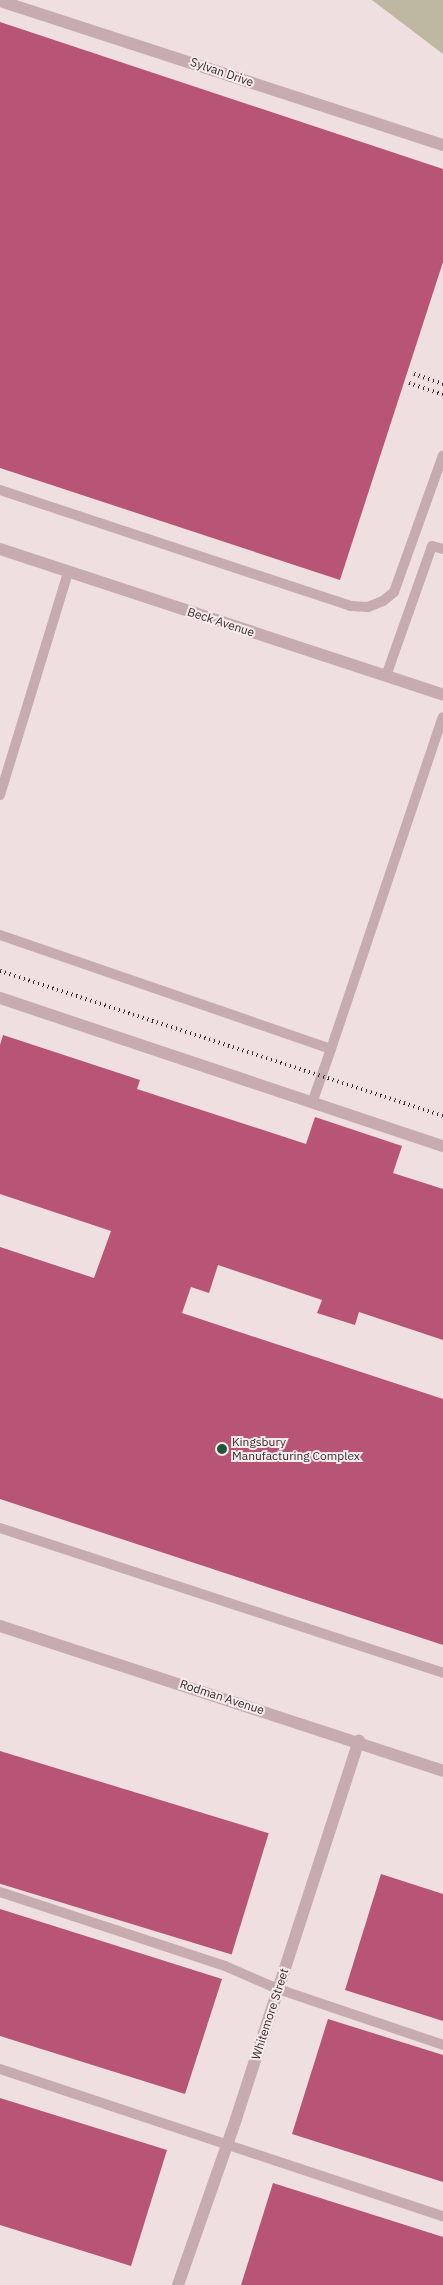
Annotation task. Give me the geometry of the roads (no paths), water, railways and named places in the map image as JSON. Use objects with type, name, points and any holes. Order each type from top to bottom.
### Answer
[{"type":"street","name":"Sylvan Drive","points":[[0,1],[443,145]]},
{"type":"street","name":"Beck Avenue","points":[[0,549],[443,695]]},
{"type":"street","points":[[0,998],[443,1146]]},
{"type":"street","name":"Rodman Avenue","points":[[0,1626],[358,1741],[443,1771]]},
{"type":"street","name":"Whitemore Street","points":[[178,2285],[278,1990],[358,1741]]},
{"type":"lane","points":[[0,490],[350,606],[368,607],[383,601],[394,592],[443,454]]},
{"type":"lane","points":[[386,676],[432,546],[443,550]]},
{"type":"lane","points":[[0,795],[68,572]]},
{"type":"lane","points":[[312,1103],[443,718]]},
{"type":"lane","points":[[0,935],[331,1049]]},
{"type":"lane","points":[[0,1528],[443,1673]]},
{"type":"lane","points":[[0,1892],[225,1966],[278,1990],[443,2045]]},
{"type":"lane","points":[[0,2069],[443,2216]]},
{"type":"railway","points":[[414,374],[443,384]]},
{"type":"railway","points":[[409,383],[443,395]]},
{"type":"railway","points":[[0,971],[443,1116]]},
{"type":"place","name":"Kingsbury Manufacturing Complex","points":[[222,1449]]}]
